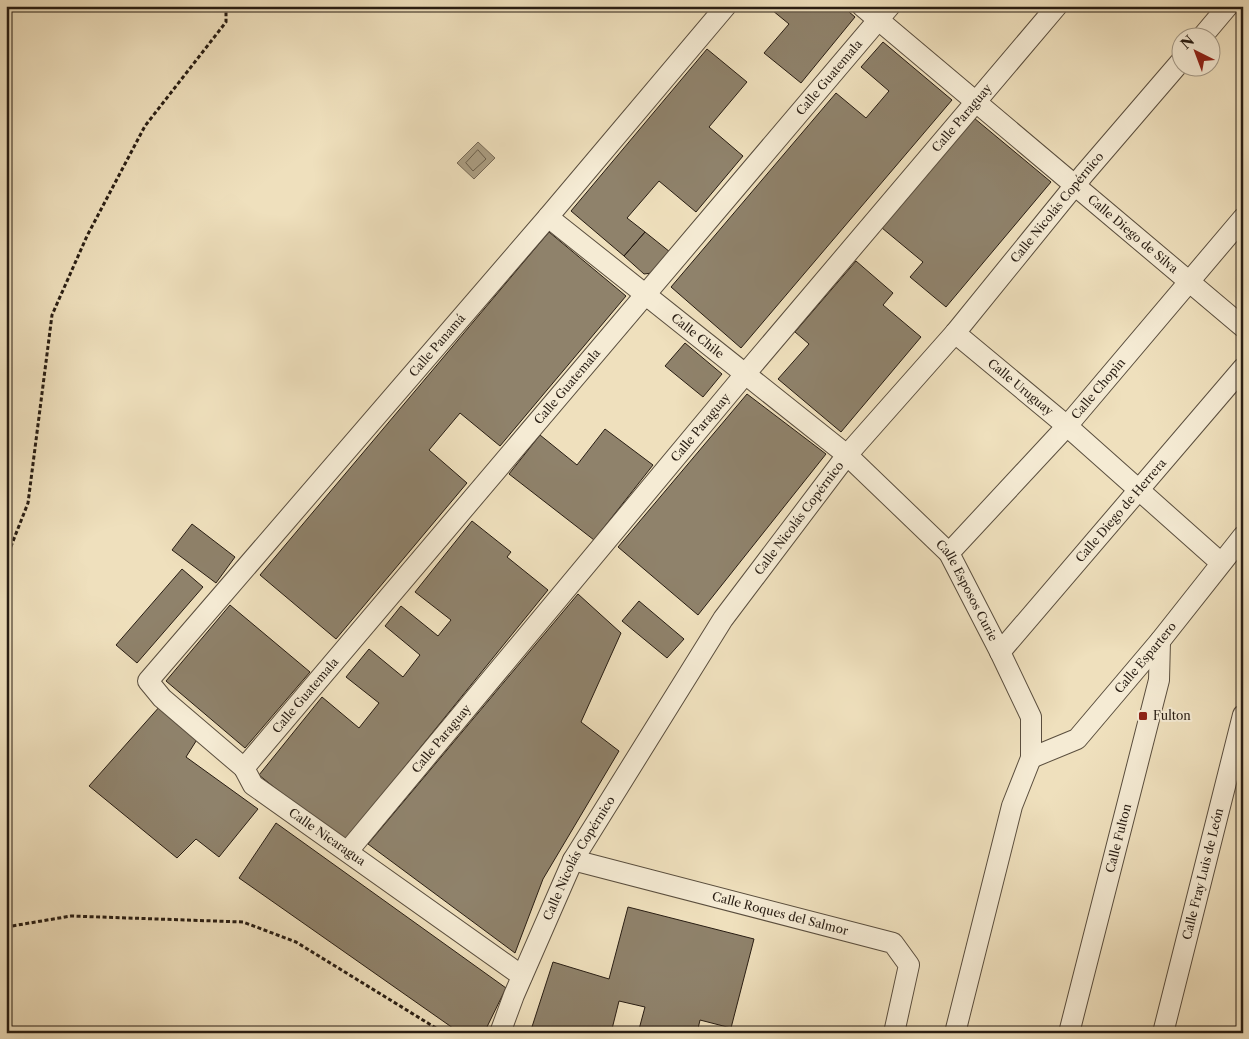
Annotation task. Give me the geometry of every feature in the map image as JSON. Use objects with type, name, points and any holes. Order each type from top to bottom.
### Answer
[{"type":"street","name":"Calle Panamá","points":[[148,681],[548,217],[726,6]]},
{"type":"street","name":"Calle Diego de Silva","points":[[862,6],[884,13],[976,102],[1074,187],[1243,327]]},
{"type":"street","name":"Calle Paraguay","points":[[348,851],[746,373],[1057,6]]},
{"type":"street","points":[[1209,28],[1228,6]]},
{"type":"street","points":[[1234,6],[1243,14]]},
{"type":"street","name":"Calle Guatemala","points":[[244,768],[647,295],[884,13]]},
{"type":"street","name":"Calle Nicolás Copérnico","points":[[500,1033],[522,976],[573,860],[723,619],[847,454],[954,333],[1172,72]]},
{"type":"street","name":"Calle Chile","points":[[548,217],[847,454]]},
{"type":"street","name":"Calle Chopin","points":[[950,554],[1067,426],[1243,218]]},
{"type":"street","name":"Calle Uruguay","points":[[954,333],[1067,426],[1220,562]]},
{"type":"street","name":"Calle Diego de Herrera","points":[[1000,652],[1137,489],[1243,368]]},
{"type":"street","name":"Calle Esposos Curie","points":[[847,454],[950,554],[1031,716],[1031,758]]},
{"type":"street","name":"Calle Espartero","points":[[1031,758],[1077,739],[1160,641],[1220,562],[1243,536]]},
{"type":"street","name":"Calle Fulton","points":[[1069,1033],[1159,680],[1160,641]]},
{"type":"street","name":"Calle Nicaragua","points":[[148,681],[162,698],[244,768],[252,786],[348,851],[522,976]]},
{"type":"street","name":"Calle Fray Luis de León","points":[[1164,1033],[1243,715]]},
{"type":"street","points":[[954,1033],[1012,806],[1031,758]]},
{"type":"street","name":"Calle Roques del Salmor","points":[[573,860],[892,944],[909,965],[894,1033]]},
{"type":"path","points":[[6,559],[28,503],[52,315],[87,236],[145,126],[226,22],[226,6]]},
{"type":"path","points":[[6,927],[71,916],[242,922],[296,942],[444,1033]]},
{"type":"water","points":[[478,142],[495,158],[474,179],[457,163]]},
{"type":"building","points":[[767,6],[842,6],[855,17],[801,83],[764,53],[789,24]]},
{"type":"building","points":[[883,42],[952,100],[741,348],[671,287],[836,93],[866,118],[889,91],[861,67]]},
{"type":"building","points":[[707,49],[747,82],[709,127],[743,156],[696,212],[659,181],[627,218],[645,232],[624,256],[571,211]]},
{"type":"building","points":[[974,118],[1051,182],[946,307],[910,277],[923,262],[882,228]]},
{"type":"building","points":[[549,232],[626,296],[500,446],[460,413],[429,450],[467,483],[336,639],[260,575]]},
{"type":"building","points":[[645,232],[670,252],[652,273],[644,274],[624,256]]},
{"type":"building","points":[[856,261],[893,293],[883,305],[921,337],[841,432],[778,379],[809,344],[795,332]]},
{"type":"building","points":[[685,343],[722,374],[703,397],[665,366]]},
{"type":"building","points":[[747,394],[826,454],[698,615],[618,547]]},
{"type":"building","points":[[605,429],[653,465],[594,540],[509,474],[540,435],[577,465]]},
{"type":"building","points":[[472,521],[511,552],[507,557],[548,590],[343,843],[259,775],[322,697],[359,728],[379,703],[346,677],[369,649],[403,677],[420,655],[385,626],[401,606],[438,636],[451,620],[415,592]]},
{"type":"building","points":[[192,524],[235,557],[216,583],[172,550]]},
{"type":"building","points":[[182,569],[203,587],[137,663],[116,645]]},
{"type":"building","points":[[578,594],[621,633],[581,722],[619,751],[543,879],[515,953],[368,844]]},
{"type":"building","points":[[639,601],[684,639],[667,658],[622,621]]},
{"type":"building","points":[[230,605],[310,672],[245,748],[166,681]]},
{"type":"building","points":[[161,705],[198,738],[186,757],[258,809],[219,857],[196,839],[177,858],[89,786]]},
{"type":"building","points":[[276,823],[506,988],[484,1033],[460,1033],[239,878]]},
{"type":"building","points":[[628,907],[754,939],[731,1028],[700,1020],[697,1033],[638,1033],[645,1007],[619,1001],[611,1033],[530,1033],[553,962],[609,979]]},
{"type":"place","name":"Fulton","points":[[1143,716]]}]
